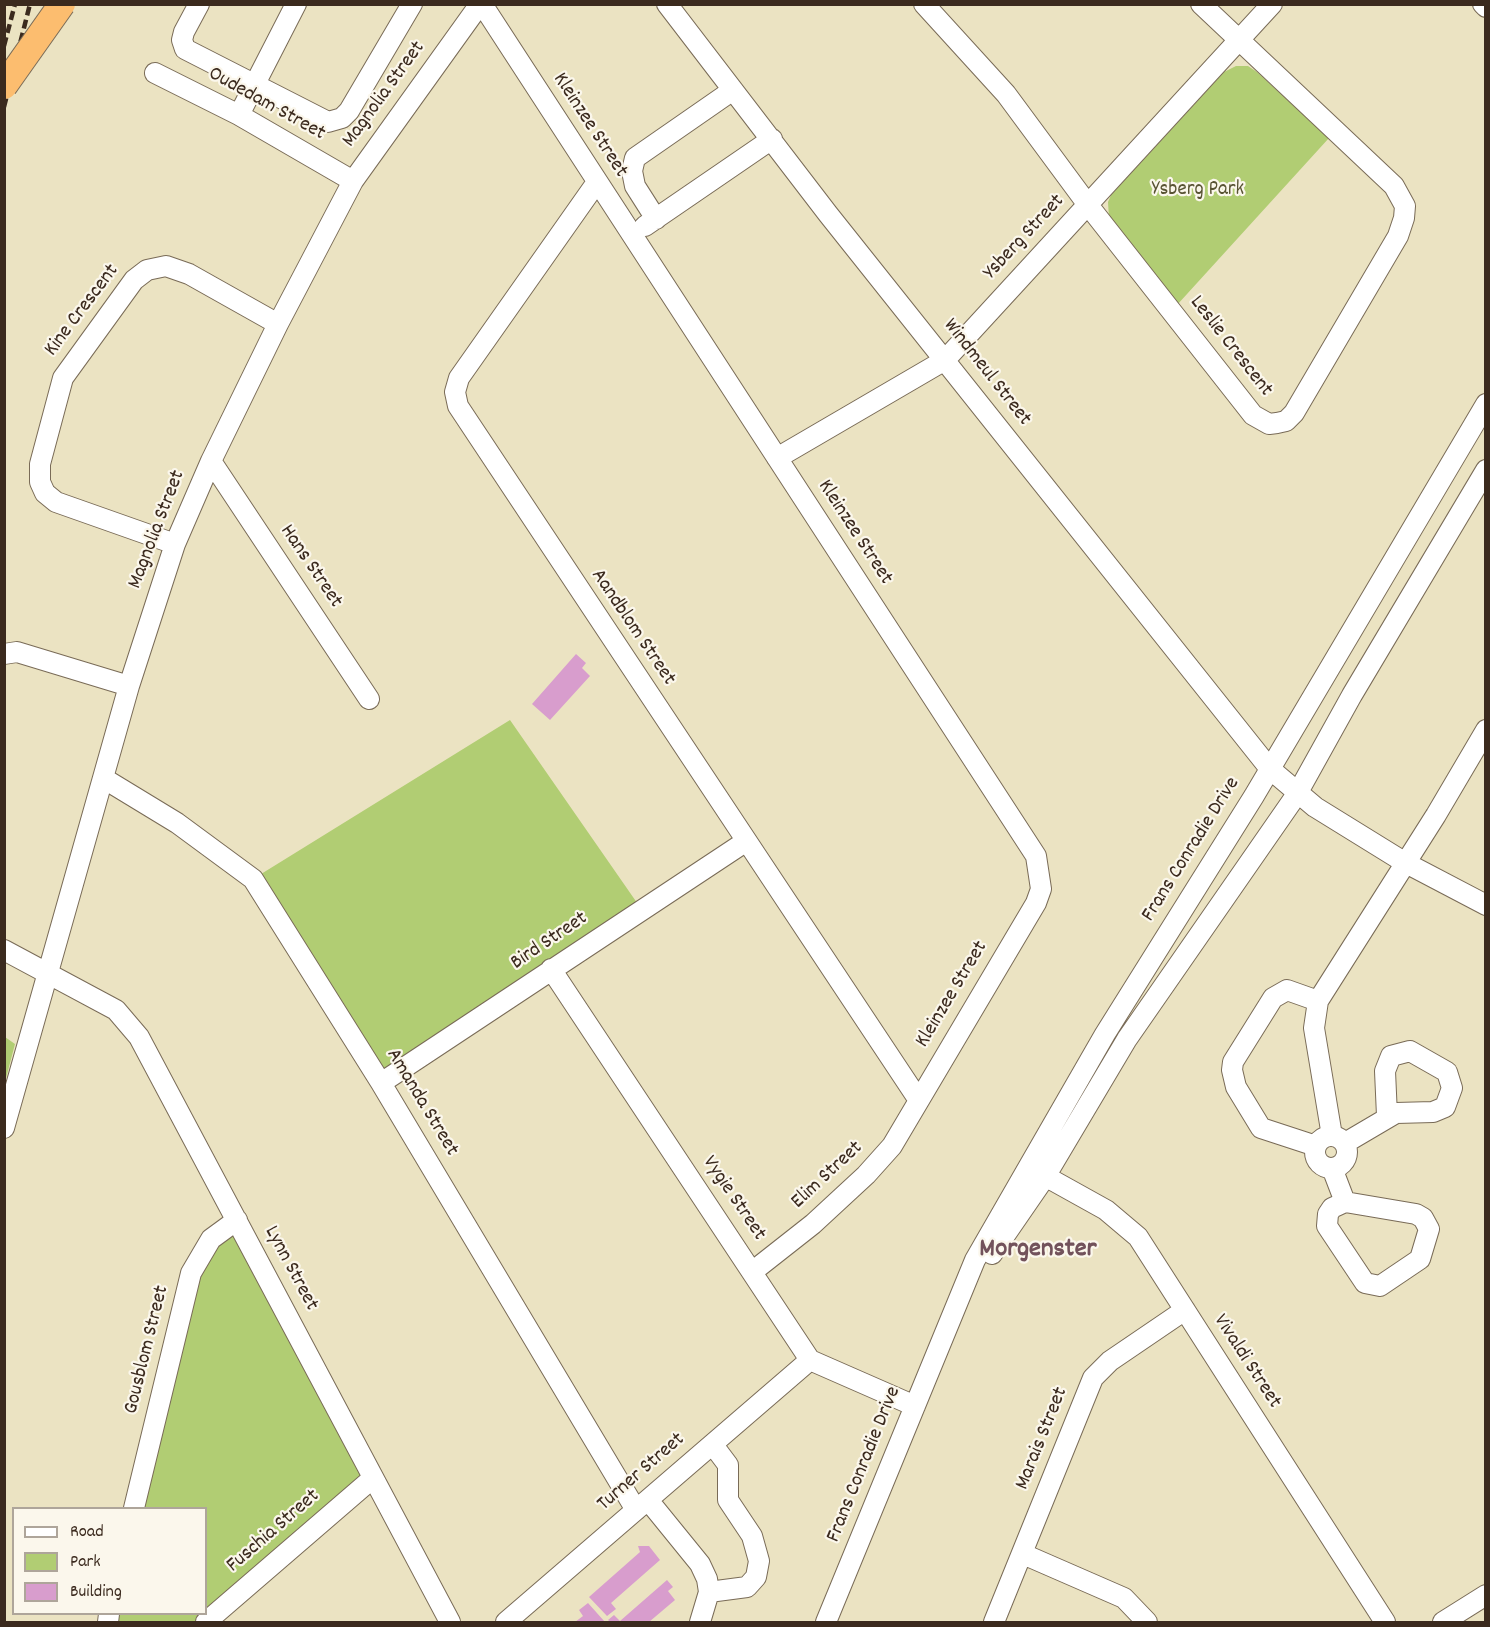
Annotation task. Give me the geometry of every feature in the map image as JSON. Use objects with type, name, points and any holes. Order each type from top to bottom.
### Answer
[{"type":"main road","points":[[4,86],[62,4]]},
{"type":"street","points":[[199,4],[184,32],[183,46],[199,58],[321,120],[335,121],[342,118],[362,92],[412,4]]},
{"type":"street","points":[[239,115],[296,4]]},
{"type":"street","name":"Magnolia Street","points":[[4,1128],[129,686],[175,544],[211,461],[278,324],[353,181],[481,4]]},
{"type":"street","name":"Kleinzee Street","points":[[481,4],[1036,856],[1041,890],[1036,903],[918,1099]]},
{"type":"street","name":"Windmeul Street","points":[[667,4],[1270,770],[1297,794],[1404,862],[1485,905]]},
{"type":"street","name":"Leslie Crescent","points":[[924,4],[1006,94],[1089,206],[1253,416],[1269,424],[1286,421],[1294,413],[1398,236],[1405,206],[1394,186],[1201,4]]},
{"type":"street","name":"Ysberg Street","points":[[777,458],[945,360],[1089,206],[1272,4]]},
{"type":"street","name":"Oudedam Street","points":[[155,73],[239,115],[353,181]]},
{"type":"street","points":[[656,219],[634,186],[632,171],[635,158],[733,90]]},
{"type":"street","points":[[632,235],[772,140]]},
{"type":"street","name":"Aandblom Street","points":[[597,182],[459,378],[455,392],[458,406],[745,842],[918,1099]]},
{"type":"street","name":"Kine Crescent","points":[[175,544],[56,502],[45,493],[40,482],[40,464],[63,378],[134,280],[147,270],[166,266],[189,274],[278,324]]},
{"type":"street","name":"Frans Conradie Drive","points":[[826,1623],[975,1260],[1105,1034],[1270,770],[1485,404]]},
{"type":"street","name":"Hans Street","points":[[211,461],[369,699]]},
{"type":"street","name":"Frans Conradie Drive","points":[[948,1325],[999,1243],[1045,1177],[1127,1040],[1297,794],[1352,695],[1485,470]]},
{"type":"street","points":[[4,654],[17,652],[129,686]]},
{"type":"street","points":[[1331,1142],[1314,1028],[1318,1001],[1485,729]]},
{"type":"street","name":"Amanda Street","points":[[104,778],[177,823],[254,879],[642,1505],[700,1564],[709,1592]]},
{"type":"street","name":"Bird Street","points":[[381,1083],[745,842]]},
{"type":"street","name":"Lynn Street","points":[[4,950],[116,1010],[128,1021],[139,1037],[450,1623]]},
{"type":"street","name":"Vygie Street","points":[[552,969],[810,1360]]},
{"type":"street","points":[[1318,1001],[1287,990],[1273,998],[1233,1062],[1232,1070],[1236,1087],[1261,1128],[1331,1142],[1347,1151],[1346,1160],[1340,1166],[1332,1168],[1322,1165],[1316,1156],[1331,1142],[1387,1116]]},
{"type":"street","name":"Elim Street","points":[[752,1272],[813,1224],[880,1161],[918,1099]]},
{"type":"street","name":"Vivaldi Street","points":[[1028,1167],[1106,1210],[1138,1237],[1385,1623]]},
{"type":"street","points":[[1332,1168],[1345,1202]]},
{"type":"street","points":[[1345,1202],[1416,1214],[1423,1218],[1429,1229],[1420,1259],[1380,1286],[1365,1282],[1327,1226],[1328,1214],[1332,1208],[1345,1202]]},
{"type":"street","name":"Gousblom Street","points":[[134,1507],[191,1273],[211,1239],[237,1220]]},
{"type":"street","name":"Marais Street","points":[[994,1623],[1093,1378],[1110,1361],[1185,1310]]},
{"type":"street","points":[[810,1360],[915,1406]]},
{"type":"street","name":"Turner Street","points":[[506,1623],[810,1360]]},
{"type":"street","points":[[700,1623],[709,1592],[747,1587],[756,1577],[759,1562],[752,1536],[728,1500],[728,1465],[713,1444]]},
{"type":"street","name":"Fuschia Street","points":[[206,1623],[373,1478]]},
{"type":"street","points":[[1023,1554],[1124,1598],[1147,1623]]},
{"type":"street","points":[[1443,1623],[1485,1595]]},
{"type":"green space","name":"Ysberg Park","points":[[1236,66],[1248,66],[1257,72],[1329,138],[1177,305],[1109,218],[1108,202],[1111,195],[1224,72]]},
{"type":"green space","points":[[510,720],[642,910],[381,1083],[253,879]]},
{"type":"green space","points":[[5,1037],[15,1044],[5,1082]]},
{"type":"green space","points":[[239,1224],[373,1478],[206,1622],[112,1622],[113,1615],[207,1615],[207,1507],[138,1507],[193,1271]]},
{"type":"building","points":[[576,654],[586,663],[582,668],[590,676],[550,720],[532,704]]},
{"type":"building","points":[[638,1546],[649,1546],[660,1560],[611,1603],[616,1609],[607,1616],[589,1597],[640,1552]]},
{"type":"building","points":[[667,1580],[673,1587],[668,1591],[675,1600],[649,1622],[610,1622],[608,1620],[614,1615],[620,1621]]},
{"type":"building","points":[[588,1603],[605,1622],[575,1622],[583,1616],[579,1610]]},
{"type":"railway","points":[[4,46],[15,4]]},
{"type":"railway","points":[[4,107],[30,4]]},
{"type":"district","name":"Morgenster","points":[[1038,1251]]}]
